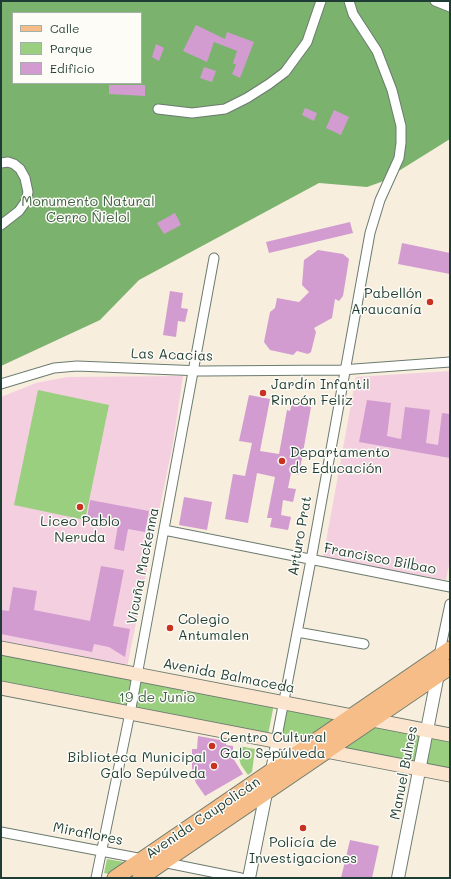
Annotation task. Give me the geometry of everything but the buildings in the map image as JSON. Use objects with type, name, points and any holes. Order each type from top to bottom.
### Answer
[{"type":"main road","name":"Avenida Balmaceda","points":[[1,648],[450,735]]},
{"type":"main road","points":[[444,670],[442,662],[446,651]]},
{"type":"main road","name":"Avenida Caupolicán","points":[[115,878],[446,651]]},
{"type":"main road","name":"Avenida Caupolicán","points":[[140,878],[444,670]]},
{"type":"main road","points":[[1,688],[309,746],[327,751],[450,775]]},
{"type":"street","points":[[158,109],[192,113],[225,109],[247,98],[269,84],[285,72],[307,42],[322,1]]},
{"type":"street","name":"Arturo Prat","points":[[249,878],[311,560],[370,233],[380,200],[399,158],[401,126],[392,90],[376,51],[356,21],[348,1]]},
{"type":"street","points":[[435,1],[450,7]]},
{"type":"street","points":[[1,163],[8,162],[14,164],[20,169],[25,178],[28,192],[26,201],[19,211],[1,225]]},
{"type":"street","name":"Vicuña Mackenna","points":[[96,878],[130,713],[214,258]]},
{"type":"street","name":"Las Acacias","points":[[1,384],[23,376],[54,368],[77,366],[194,371],[345,370],[450,362]]},
{"type":"street","name":"Francisco Bilbao","points":[[164,530],[450,587]]},
{"type":"street","points":[[446,651],[450,604]]},
{"type":"street","points":[[297,632],[364,644]]},
{"type":"street","name":"Manuel Bulnes","points":[[398,878],[427,731],[444,670]]},
{"type":"street","name":"Miraflores","points":[[1,832],[241,878]]},
{"type":"shaded area","points":[[450,371],[450,560],[446,580],[323,558],[356,377]]},
{"type":"shaded area","name":"Liceo Pablo Neruda","points":[[183,376],[173,443],[127,667],[1,642],[1,397],[36,383],[67,377]]},
{"type":"green space","name":"Monumento Natural Cerro Ñielol","points":[[1,1],[450,1],[450,139],[381,182],[367,187],[319,183],[139,280],[100,320],[1,366]]},
{"type":"green space","points":[[38,390],[109,405],[85,520],[14,505]]},
{"type":"green space","points":[[1,651],[132,677],[127,708],[1,684]]},
{"type":"green space","name":"19 de Junio","points":[[139,677],[274,704],[268,735],[133,711]]},
{"type":"green space","points":[[286,707],[343,718],[308,743],[280,737]]},
{"type":"green space","points":[[374,722],[423,734],[417,765],[333,749]]},
{"type":"green space","points":[[429,736],[450,739],[450,770],[423,764]]},
{"type":"green space","points":[[239,746],[255,749],[252,772],[248,775],[241,765],[238,755]]},
{"type":"green space","points":[[107,859],[124,862],[109,874],[104,873]]},
{"type":"place","name":"Pabellón Araucanía","points":[[430,302]]},
{"type":"place","name":"Jardín Infantil Rincón Feliz","points":[[263,393]]},
{"type":"place","name":"Departamento de Educación","points":[[282,461]]},
{"type":"place","name":"Liceo Pablo Neruda","points":[[80,507]]},
{"type":"place","name":"Colegio Antumalen","points":[[170,628]]},
{"type":"place","name":"Centro Cultural Galo Sepúlveda","points":[[212,746]]},
{"type":"place","name":"Biblioteca Municipal Galo Sepúlveda","points":[[214,766]]},
{"type":"place","name":"Policía de Investigaciones","points":[[303,828]]}]
